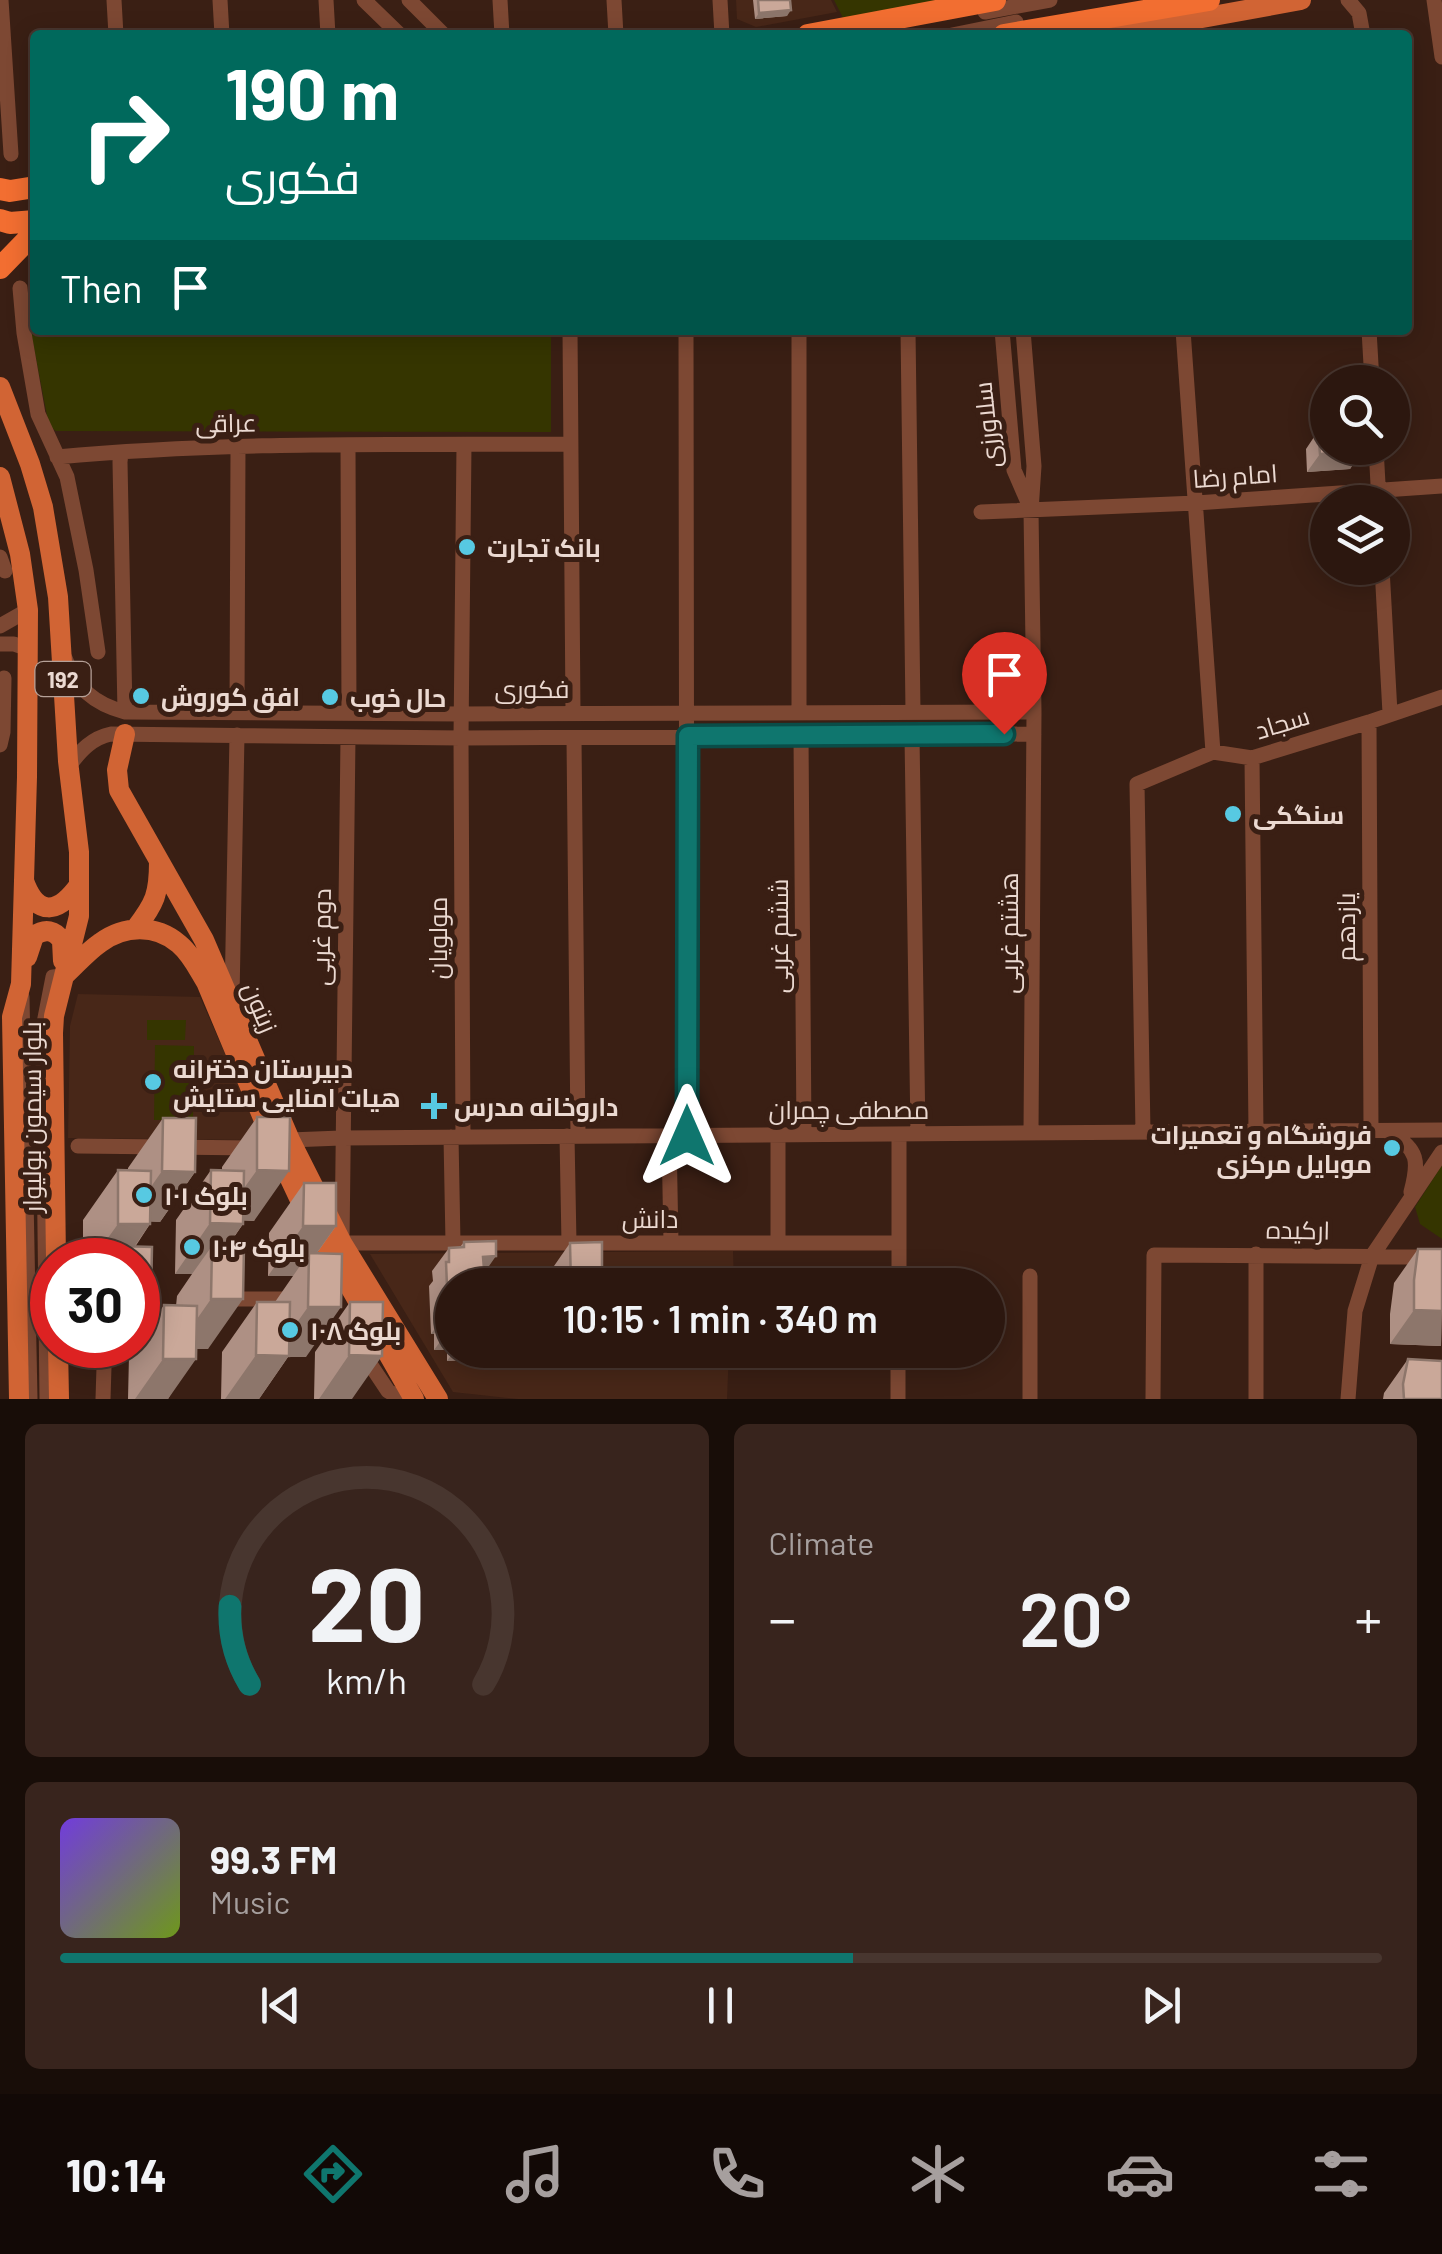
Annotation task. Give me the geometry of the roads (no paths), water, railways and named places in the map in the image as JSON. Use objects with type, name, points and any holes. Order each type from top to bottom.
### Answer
[{"type":"highway","points":[[835,30],[995,0]]},
{"type":"highway","points":[[1033,30],[1208,0]]},
{"type":"highway","points":[[0,220],[10,224],[30,222]]},
{"type":"highway","points":[[0,268],[30,236]]},
{"type":"main road","points":[[1136,30],[1301,0]]},
{"type":"main road","name":"بلوار سیمون بولیوار","points":[[0,387],[43,507],[58,597],[79,852],[79,916],[52,1034],[56,1238]]},
{"type":"main road","name":"بلوار سیمون بولیوار","points":[[0,476],[20,554],[28,610],[20,984],[12,1017],[19,1399]]},
{"type":"main road","name":"زیتون","points":[[125,734],[117,770],[119,790],[204,940],[232,1002],[299,1198],[414,1399]]},
{"type":"main road","points":[[64,976],[100,942],[136,928],[156,900],[158,862]]},
{"type":"main road","points":[[23,879],[32,901],[39,906],[59,904],[79,885]]},
{"type":"main road","name":"زیتون","points":[[136,928],[161,933],[180,944],[194,962],[283,1144],[438,1399]]},
{"type":"main road","points":[[20,984],[31,940],[44,931],[55,933],[62,942],[64,976]]},
{"type":"main road","points":[[0,1096],[13,1060]]},
{"type":"main road","points":[[58,1368],[59,1399]]},
{"type":"street","points":[[0,0],[11,154]]},
{"type":"street","points":[[114,0],[116,30]]},
{"type":"street","points":[[220,0],[222,30]]},
{"type":"street","points":[[326,0],[328,30]]},
{"type":"street","points":[[364,0],[395,30]]},
{"type":"street","points":[[409,0],[439,30]]},
{"type":"street","points":[[500,0],[502,30]]},
{"type":"street","points":[[614,0],[616,30]]},
{"type":"street","points":[[720,0],[722,30]]},
{"type":"street","points":[[889,30],[1050,0]]},
{"type":"street","points":[[980,30],[1147,0]]},
{"type":"street","points":[[1348,0],[1359,13],[1361,30]]},
{"type":"street","points":[[1434,0],[1442,57]]},
{"type":"street","points":[[20,288],[38,414],[67,478],[98,652]]},
{"type":"street","points":[[570,335],[573,712]]},
{"type":"street","points":[[686,335],[687,1136]]},
{"type":"street","points":[[799,335],[800,712]]},
{"type":"street","points":[[908,335],[913,712]]},
{"type":"street","name":"سلاورزی","points":[[1002,335],[1014,470],[1031,511]]},
{"type":"street","name":"سلاورزی","points":[[1024,335],[1034,466],[1034,734]]},
{"type":"street","points":[[1143,1132],[1137,784],[1213,752],[1184,335]]},
{"type":"street","points":[[1369,335],[1371,365]]},
{"type":"street","name":"عراقی","points":[[57,457],[238,446],[570,444]]},
{"type":"street","name":"مولویان","points":[[453,1244],[464,445]]},
{"type":"street","points":[[237,711],[238,446]]},
{"type":"street","points":[[348,446],[348,713]]},
{"type":"street","points":[[62,650],[78,685],[106,707],[124,712],[121,452]]},
{"type":"street","name":"امام رضا","points":[[1410,492],[1442,486]]},
{"type":"street","name":"امام رضا","points":[[980,512],[1310,499]]},
{"type":"street","points":[[1383,585],[1390,714]]},
{"type":"street","points":[[0,626],[28,610]]},
{"type":"street","points":[[0,644],[28,650]]},
{"type":"street","points":[[0,745],[4,732],[4,678]]},
{"type":"street","name":"سجاد","points":[[1213,752],[1252,758],[1442,697]]},
{"type":"street","name":"فکوری","points":[[124,712],[1034,712]]},
{"type":"street","name":"یازدهم","points":[[1368,722],[1379,1131]]},
{"type":"street","name":"فکوری","points":[[69,766],[85,746],[100,736],[125,734],[461,738],[1034,734]]},
{"type":"street","name":"هشتم غربی","points":[[1032,1133],[1034,734]]},
{"type":"street","points":[[232,1002],[237,735]]},
{"type":"street","name":"ششم غربی","points":[[802,736],[804,1135]]},
{"type":"street","points":[[912,736],[918,1134]]},
{"type":"street","name":"دوم غربی","points":[[342,1243],[348,737]]},
{"type":"street","points":[[568,1244],[573,1136],[574,738]]},
{"type":"street","points":[[1252,758],[1256,1132]]},
{"type":"street","points":[[47,1399],[43,1060],[48,996],[53,976],[64,976]]},
{"type":"street","points":[[20,984],[24,1022],[30,1399]]},
{"type":"street","name":"مصطفی چمران","points":[[78,1146],[283,1144],[342,1138],[1442,1130]]},
{"type":"street","points":[[1379,1131],[1410,1147],[1416,1158],[1408,1202]]},
{"type":"street","points":[[899,1134],[899,1268]]},
{"type":"street","points":[[778,1135],[778,1243]]},
{"type":"street","points":[[669,1136],[670,1244]]},
{"type":"street","points":[[1348,1399],[1355,1311],[1372,1256],[1442,1152]]},
{"type":"street","name":"دانش","points":[[342,1243],[899,1243]]},
{"type":"street","points":[[1256,1254],[1256,1399]]},
{"type":"street","name":"ارکیده","points":[[1153,1399],[1154,1255],[1442,1256]]},
{"type":"street","points":[[1030,1276],[1030,1399]]},
{"type":"street","points":[[227,1299],[311,1299]]},
{"type":"street","points":[[356,1341],[388,1390],[402,1399]]},
{"type":"street","points":[[103,1399],[104,1368]]},
{"type":"street","points":[[898,1368],[898,1399]]},
{"type":"place","name":"بانک تجارت","points":[[467,547]]},
{"type":"place","name":"افق کوروش","points":[[141,696]]},
{"type":"place","name":"حال خوب","points":[[330,697]]},
{"type":"place","name":"سنگکی","points":[[1233,814]]},
{"type":"place","name":"دبیرستان دخترانه هیات امنایی ستایش","points":[[153,1082]]},
{"type":"place","name":"داروخانه مدرس","points":[[434,1106]]},
{"type":"place","name":"فروشگاه و تعمیرات موبایل مرکزی","points":[[1392,1148]]},
{"type":"place","name":"بلوک ۱۰۱","points":[[144,1195]]},
{"type":"place","name":"بلوک ۱۰۴","points":[[192,1247]]},
{"type":"place","name":"بلوک ۱۰۸","points":[[290,1330]]}]
